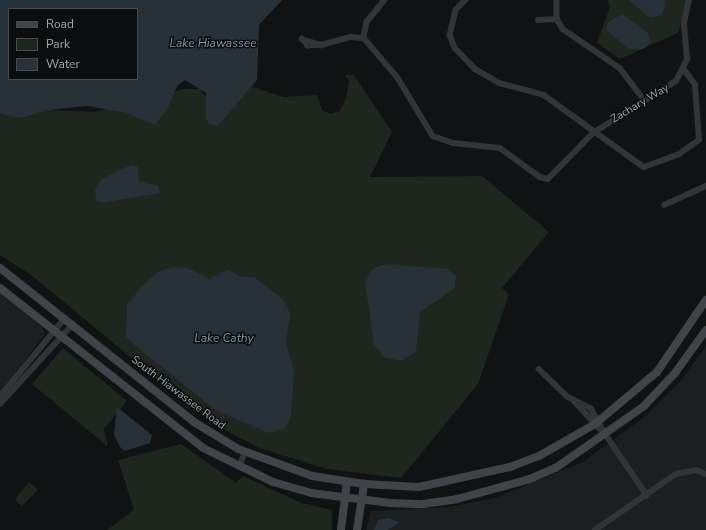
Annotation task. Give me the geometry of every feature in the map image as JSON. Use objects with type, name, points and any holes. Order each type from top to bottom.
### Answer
[{"type":"street","points":[[321,45],[351,37],[364,38],[367,22],[385,0]]},
{"type":"street","points":[[466,0],[451,19],[450,35],[455,48],[475,69],[499,83],[544,95],[593,133],[644,167],[652,167],[692,147],[699,135],[696,96],[690,74],[684,70],[688,50],[684,23],[689,0]]},
{"type":"street","points":[[557,0],[557,18],[563,29],[630,78],[646,101]]},
{"type":"street","points":[[538,20],[557,18]]},
{"type":"street","name":"Zachary Way","points":[[364,38],[398,78],[425,127],[442,141],[500,148],[540,177],[548,179],[593,133],[665,90],[684,70]]},
{"type":"street","points":[[664,205],[706,186]]},
{"type":"street","name":"South Hiawassee Road","points":[[0,268],[65,318],[194,422],[245,452],[288,468],[347,482],[420,487],[478,476],[539,456],[598,422],[657,372],[706,300]]},
{"type":"street","points":[[0,288],[174,427],[239,467],[273,482],[344,499],[423,504],[493,490],[557,467],[606,435],[658,391],[706,330]]},
{"type":"street","points":[[0,403],[22,369],[65,318]]},
{"type":"street","points":[[0,403],[29,375],[72,324]]},
{"type":"street","points":[[22,369],[29,375]]},
{"type":"street","points":[[539,369],[561,392],[575,402],[586,405],[647,495]]},
{"type":"street","points":[[239,467],[245,452]]},
{"type":"street","points":[[595,530],[685,470],[706,474]]},
{"type":"street","points":[[341,530],[347,482]]},
{"type":"street","points":[[357,530],[364,484]]},
{"type":"shaded area","points":[[0,291],[41,326],[45,334],[0,394]]},
{"type":"shaded area","points":[[706,346],[706,530],[366,530],[371,511],[449,507],[495,498],[583,462],[644,417],[679,383]]},
{"type":"green space","points":[[607,0],[687,0],[678,33],[620,59],[597,43],[610,7]]},
{"type":"green space","points":[[345,75],[354,75],[392,132],[370,177],[482,176],[549,232],[502,288],[509,294],[478,384],[401,478],[327,469],[259,448],[229,432],[185,402],[31,275],[0,255],[0,114],[21,118],[49,110],[94,112],[185,89],[200,89],[206,98],[243,84],[284,97],[317,95],[322,110],[330,114],[340,111],[346,98],[349,81]]},
{"type":"green space","points":[[63,348],[127,401],[104,429],[108,447],[32,384]]},
{"type":"green space","points":[[181,444],[236,483],[243,476],[301,503],[332,510],[332,530],[107,530],[134,510],[118,460]]},
{"type":"green space","points":[[29,482],[38,490],[21,507],[15,499]]},
{"type":"water","name":"Lake Hiawassee","points":[[0,0],[282,0],[259,25],[257,80],[218,126],[209,124],[206,119],[206,93],[185,80],[177,86],[167,110],[155,125],[127,113],[87,106],[49,110],[21,118],[0,114]]},
{"type":"water","points":[[629,0],[665,0],[666,3],[662,15],[650,18]]},
{"type":"water","points":[[622,14],[647,32],[651,42],[643,49],[629,49],[606,30],[608,22]]},
{"type":"water","points":[[131,165],[138,167],[139,182],[157,185],[160,193],[102,203],[96,200],[95,190],[101,179]]},
{"type":"water","points":[[385,264],[447,269],[456,276],[455,288],[420,312],[416,352],[401,361],[384,357],[374,345],[365,282],[372,269]]},
{"type":"water","name":"Lake Cathy","points":[[175,267],[188,268],[209,279],[228,270],[242,277],[254,277],[283,299],[290,313],[286,343],[294,371],[291,416],[285,429],[268,433],[214,409],[126,338],[127,306],[140,288],[159,271]]},
{"type":"water","points":[[117,407],[152,435],[150,443],[125,451],[120,447],[114,435]]},
{"type":"water","points":[[388,518],[400,522],[388,530],[374,530],[378,520]]}]
